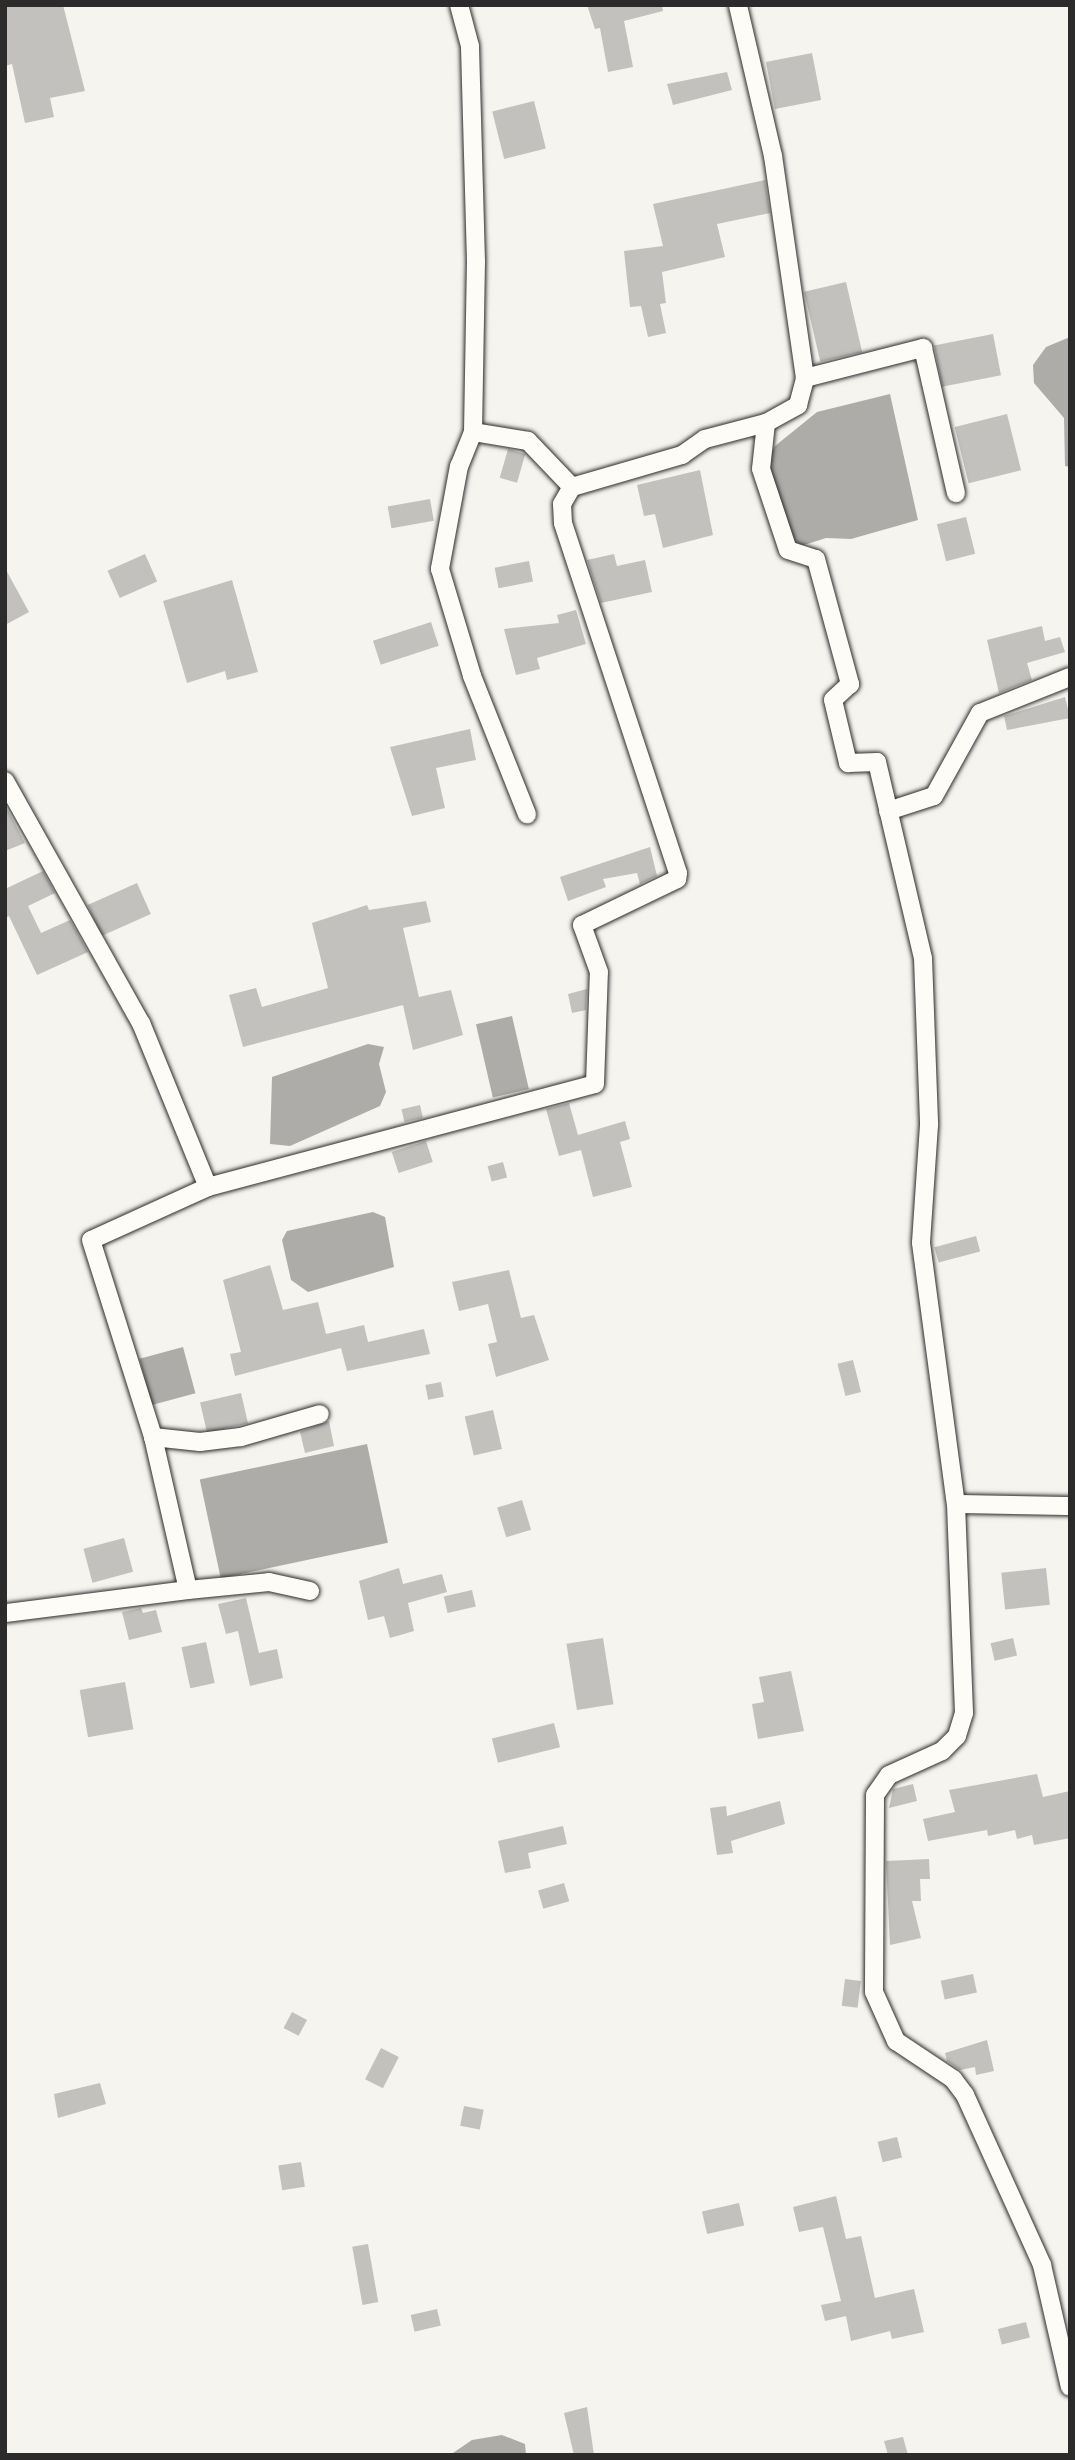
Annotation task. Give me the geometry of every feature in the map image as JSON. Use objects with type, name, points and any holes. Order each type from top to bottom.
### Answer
[{"type":"street","points":[[459,5],[470,46],[476,262],[472,432],[459,466],[440,569],[472,677],[527,814]]},
{"type":"street","points":[[188,1590],[153,1437],[91,1241],[208,1187],[595,1084],[599,972],[582,925],[677,879],[678,873],[563,523],[562,504],[572,487],[766,423],[798,405],[805,378],[774,156],[738,5]]},
{"type":"street","points":[[805,378],[923,348],[956,493]]},
{"type":"street","points":[[766,423],[761,469],[788,550],[816,559],[850,684],[833,700],[848,763],[877,762],[923,958],[929,1125],[921,1243],[956,1504],[964,1713],[957,1736],[942,1751],[890,1775],[875,1796],[874,1992],[896,2041],[953,2079],[965,2095],[1042,2265],[1070,2387]]},
{"type":"street","points":[[472,432],[528,441],[572,487]]},
{"type":"street","points":[[888,811],[934,796],[980,713],[1070,677]]},
{"type":"street","points":[[5,781],[141,1023],[208,1187]]},
{"type":"street","points":[[153,1437],[200,1442],[241,1437],[320,1414]]},
{"type":"street","points":[[956,1504],[1070,1506]]},
{"type":"street","points":[[5,1614],[269,1582],[310,1591]]},
{"type":"shaded area","points":[[1070,337],[1070,467],[1065,466],[1064,418],[1034,383],[1033,365],[1046,347]]},
{"type":"shaded area","points":[[890,394],[918,520],[851,539],[826,538],[801,546],[788,534],[768,458],[775,446],[817,412]]},
{"type":"shaded area","points":[[512,1016],[529,1089],[493,1097],[476,1024]]},
{"type":"shaded area","points":[[368,1044],[384,1047],[379,1064],[386,1092],[380,1106],[290,1146],[270,1144],[272,1077]]},
{"type":"shaded area","points":[[373,1212],[385,1217],[394,1267],[308,1292],[291,1280],[282,1240],[287,1231]]},
{"type":"shaded area","points":[[183,1347],[195,1393],[152,1405],[140,1359]]},
{"type":"shaded area","points":[[367,1444],[388,1543],[221,1578],[200,1480]]},
{"type":"shaded area","points":[[502,2435],[525,2444],[526,2455],[450,2455],[472,2440]]},
{"type":"building","points":[[63,5],[85,91],[50,98],[54,117],[25,123],[12,64],[5,66],[5,7]]},
{"type":"building","points":[[587,5],[662,5],[663,11],[624,21],[633,67],[608,72],[600,28],[595,29]]},
{"type":"building","points":[[812,53],[821,100],[775,109],[766,62]]},
{"type":"building","points":[[727,72],[732,90],[673,105],[667,84]]},
{"type":"building","points":[[534,101],[546,149],[504,159],[492,111]]},
{"type":"building","points":[[765,180],[770,213],[717,224],[725,257],[662,272],[666,303],[660,304],[666,333],[648,337],[641,306],[630,307],[624,251],[663,246],[653,204]]},
{"type":"building","points":[[846,282],[862,352],[820,362],[804,292]]},
{"type":"building","points":[[993,334],[1001,375],[942,387],[934,345]]},
{"type":"building","points":[[1007,414],[1021,470],[969,483],[955,427]]},
{"type":"building","points":[[508,449],[525,454],[517,483],[500,478]]},
{"type":"building","points":[[700,470],[713,535],[663,548],[655,514],[644,516],[637,485]]},
{"type":"building","points":[[430,499],[434,521],[391,528],[388,506]]},
{"type":"building","points":[[966,517],[975,554],[946,561],[937,524]]},
{"type":"building","points":[[145,554],[157,581],[120,598],[108,571]]},
{"type":"building","points":[[614,554],[617,566],[645,560],[652,592],[601,603],[587,560]]},
{"type":"building","points":[[529,561],[533,582],[499,588],[495,568]]},
{"type":"building","points":[[5,568],[29,612],[5,625]]},
{"type":"building","points":[[232,580],[258,672],[227,680],[225,671],[187,683],[163,601]]},
{"type":"building","points":[[576,610],[586,644],[537,658],[540,669],[516,675],[504,629],[559,623],[557,615]]},
{"type":"building","points":[[431,622],[439,646],[381,665],[373,641]]},
{"type":"building","points":[[1042,626],[1045,641],[1060,637],[1065,652],[1027,663],[1032,680],[999,693],[987,640]]},
{"type":"building","points":[[1065,697],[1070,718],[1007,730],[1004,716]]},
{"type":"building","points":[[470,729],[476,760],[436,768],[445,808],[412,816],[390,747]]},
{"type":"building","points":[[5,805],[25,843],[5,851]]},
{"type":"building","points":[[650,847],[657,876],[640,884],[637,873],[603,879],[606,887],[568,901],[560,877]]},
{"type":"building","points":[[43,871],[55,893],[28,906],[41,933],[70,920],[88,952],[37,975],[9,916],[5,918],[5,889]]},
{"type":"building","points":[[137,883],[151,914],[101,936],[88,905]]},
{"type":"building","points":[[426,901],[431,922],[403,928],[419,997],[451,990],[463,1035],[413,1050],[403,1005],[243,1047],[229,995],[256,988],[262,1007],[328,988],[312,923],[367,905],[369,910]]},
{"type":"building","points":[[587,989],[586,1010],[572,1013],[568,994]]},
{"type":"building","points":[[569,1103],[578,1135],[625,1121],[630,1139],[620,1142],[632,1187],[593,1197],[581,1150],[559,1156],[546,1109]]},
{"type":"building","points":[[420,1105],[423,1118],[404,1122],[401,1109]]},
{"type":"building","points":[[426,1141],[433,1162],[399,1173],[392,1152]]},
{"type":"building","points":[[503,1162],[507,1177],[492,1182],[488,1166]]},
{"type":"building","points":[[976,1236],[980,1251],[939,1263],[934,1247]]},
{"type":"building","points":[[270,1265],[283,1310],[318,1302],[326,1334],[364,1325],[368,1342],[424,1329],[430,1354],[347,1371],[341,1348],[235,1376],[230,1354],[241,1352],[223,1280]]},
{"type":"building","points":[[509,1270],[521,1318],[534,1315],[549,1360],[496,1377],[488,1344],[497,1342],[488,1304],[459,1311],[452,1282]]},
{"type":"building","points":[[853,1360],[861,1392],[845,1396],[837,1364]]},
{"type":"building","points":[[441,1382],[444,1397],[428,1400],[425,1385]]},
{"type":"building","points":[[241,1393],[248,1423],[207,1433],[200,1402]]},
{"type":"building","points":[[493,1410],[502,1449],[474,1455],[465,1417]]},
{"type":"building","points":[[329,1421],[334,1446],[305,1453],[300,1432]]},
{"type":"building","points":[[522,1500],[531,1530],[506,1537],[497,1508]]},
{"type":"building","points":[[124,1538],[133,1572],[92,1583],[83,1549]]},
{"type":"building","points":[[399,1568],[403,1584],[442,1574],[447,1592],[408,1603],[414,1631],[390,1638],[384,1616],[368,1620],[359,1581]]},
{"type":"building","points":[[1046,1568],[1050,1605],[1005,1610],[1001,1573]]},
{"type":"building","points":[[472,1590],[476,1607],[448,1613],[444,1597]]},
{"type":"building","points":[[246,1598],[259,1653],[277,1649],[283,1678],[250,1686],[238,1631],[226,1634],[218,1604]]},
{"type":"building","points":[[141,1608],[143,1613],[156,1610],[162,1632],[129,1640],[122,1612]]},
{"type":"building","points":[[603,1638],[613,1704],[577,1710],[566,1644]]},
{"type":"building","points":[[1013,1638],[1017,1656],[995,1661],[991,1643]]},
{"type":"building","points":[[206,1642],[215,1683],[190,1688],[182,1647]]},
{"type":"building","points":[[791,1671],[804,1731],[758,1739],[752,1704],[764,1702],[759,1677]]},
{"type":"building","points":[[125,1682],[133,1729],[88,1737],[80,1690]]},
{"type":"building","points":[[554,1723],[560,1747],[498,1763],[492,1738]]},
{"type":"building","points":[[1037,1774],[1043,1797],[1070,1791],[1070,1838],[1034,1845],[1032,1835],[1017,1839],[1015,1830],[988,1836],[987,1830],[928,1841],[923,1819],[955,1812],[949,1790]]},
{"type":"building","points":[[913,1784],[917,1801],[889,1808],[893,1789]]},
{"type":"building","points":[[780,1801],[785,1824],[731,1841],[733,1853],[717,1855],[710,1808],[726,1806],[727,1816]]},
{"type":"building","points":[[563,1826],[567,1844],[528,1853],[531,1868],[505,1873],[498,1841]]},
{"type":"building","points":[[929,1859],[930,1879],[920,1879],[921,1901],[912,1901],[921,1938],[890,1945],[886,1861]]},
{"type":"building","points":[[564,1883],[569,1901],[543,1909],[538,1890]]},
{"type":"building","points":[[973,1974],[977,1993],[945,1999],[941,1981]]},
{"type":"building","points":[[845,1979],[861,1981],[858,2008],[842,2006]]},
{"type":"building","points":[[292,2012],[307,2020],[299,2036],[284,2028]]},
{"type":"building","points":[[987,2040],[994,2071],[976,2075],[975,2067],[960,2070],[947,2061],[945,2053]]},
{"type":"building","points":[[381,2048],[399,2057],[383,2088],[365,2079]]},
{"type":"building","points":[[100,2083],[106,2104],[58,2118],[54,2094]]},
{"type":"building","points":[[464,2106],[484,2110],[480,2129],[460,2126]]},
{"type":"building","points":[[897,2137],[902,2157],[883,2162],[878,2142]]},
{"type":"building","points":[[301,2162],[305,2187],[282,2190],[278,2166]]},
{"type":"building","points":[[836,2196],[846,2239],[861,2236],[875,2298],[914,2289],[924,2332],[892,2339],[890,2331],[851,2341],[846,2316],[825,2321],[821,2305],[841,2301],[823,2227],[799,2232],[793,2207]]},
{"type":"building","points":[[739,2203],[744,2225],[707,2234],[702,2212]]},
{"type":"building","points":[[368,2244],[378,2302],[362,2305],[352,2247]]},
{"type":"building","points":[[437,2309],[441,2326],[415,2332],[411,2315]]},
{"type":"building","points":[[1026,2322],[1030,2338],[1002,2345],[998,2329]]},
{"type":"building","points":[[587,2407],[594,2455],[574,2455],[564,2413]]},
{"type":"building","points":[[903,2437],[908,2455],[888,2455],[884,2441]]}]
